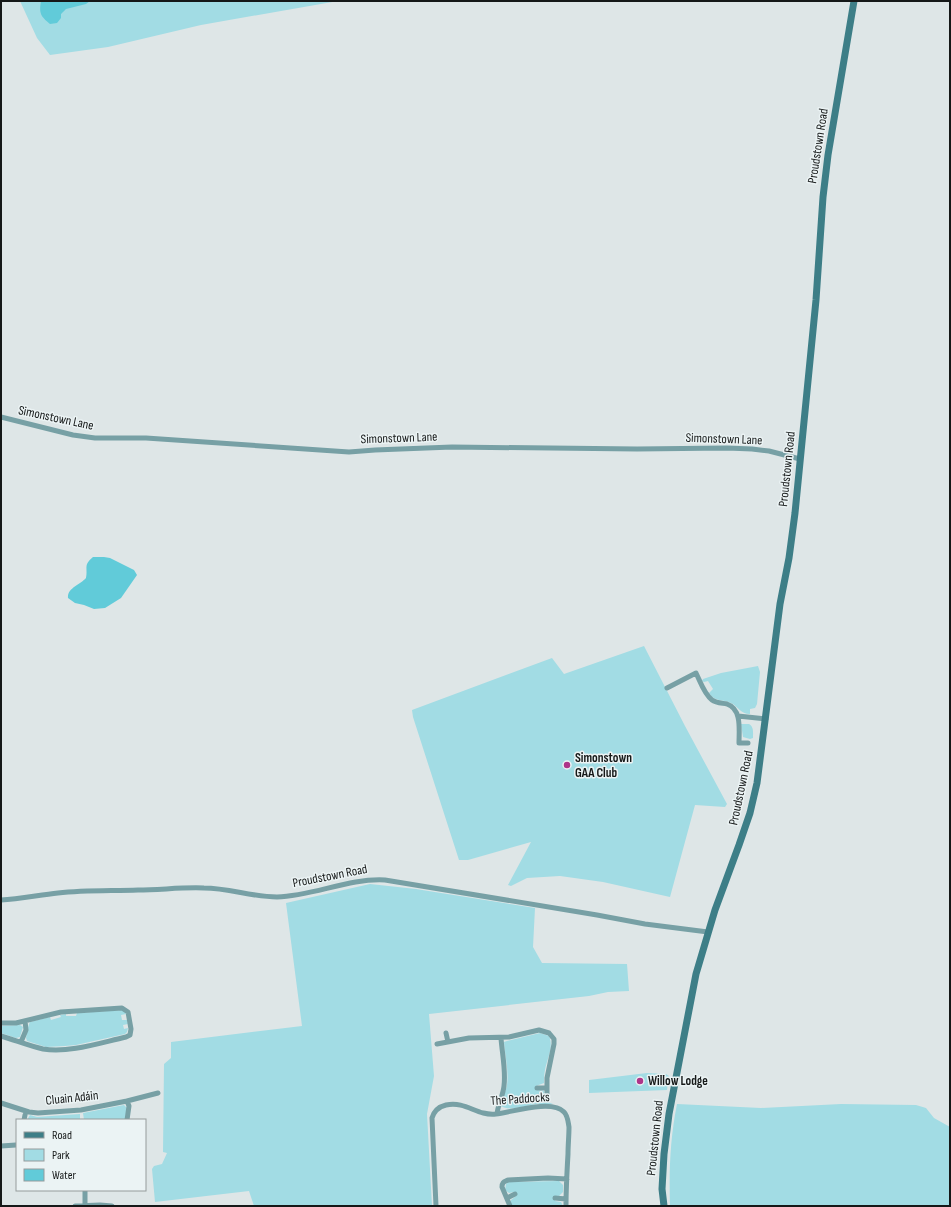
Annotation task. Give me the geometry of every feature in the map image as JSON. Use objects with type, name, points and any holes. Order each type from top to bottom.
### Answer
[{"type":"main road","name":"Proudstown Road","points":[[664,1206],[662,1189],[664,1154],[669,1114],[696,974],[715,910],[750,813],[757,783],[780,604],[789,558],[816,300],[823,197],[828,155],[854,1]]},
{"type":"street","name":"Simonstown Lane","points":[[1,417],[73,435],[95,438],[146,438],[349,452],[452,447],[637,449],[728,448],[769,451],[800,459]]},
{"type":"street","points":[[666,688],[696,673],[708,697],[715,702],[725,704],[737,711],[739,743],[748,743]]},
{"type":"street","points":[[738,716],[766,719]]},
{"type":"street","name":"Proudstown Road","points":[[1,900],[93,890],[205,888],[267,897],[324,889],[374,879],[424,886],[645,924],[708,932]]},
{"type":"street","points":[[1,1023],[16,1023],[61,1012],[122,1008],[128,1012],[130,1032],[130,1035],[126,1037],[74,1048],[48,1049],[1,1036]]},
{"type":"street","points":[[21,1042],[26,1030],[25,1021]]},
{"type":"street","name":"The Paddocks","points":[[437,1044],[480,1037],[512,1037],[533,1030],[549,1033],[554,1039],[554,1044],[548,1069],[547,1097]]},
{"type":"street","points":[[446,1033],[448,1042]]},
{"type":"street","points":[[497,1114],[498,1106],[503,1094],[505,1079],[501,1038]]},
{"type":"street","points":[[537,1088],[547,1088]]},
{"type":"street","name":"Cluain Adáin","points":[[1,1103],[29,1112],[81,1110],[158,1093]]},
{"type":"street","points":[[127,1101],[129,1106],[127,1119]]},
{"type":"street","name":"The Paddocks","points":[[436,1206],[432,1118],[436,1109],[442,1106],[454,1104],[467,1106],[478,1112],[497,1114],[526,1108],[542,1107],[558,1108],[563,1111],[566,1115],[569,1127],[566,1206]]},
{"type":"street","points":[[1,1146],[16,1144]]},
{"type":"street","points":[[510,1206],[502,1187],[502,1184],[508,1180],[548,1178],[567,1179]]},
{"type":"street","points":[[85,1191],[85,1206]]},
{"type":"street","points":[[507,1198],[514,1194]]},
{"type":"street","points":[[555,1198],[566,1199]]},
{"type":"street","points":[[75,1206],[112,1206]]},
{"type":"green space","points":[[20,1],[338,1],[201,25],[108,47],[50,55],[37,38]]},
{"type":"green space","name":"Simonstown GAA Club","points":[[644,646],[727,804],[725,807],[695,805],[670,897],[603,882],[560,876],[527,878],[511,886],[508,885],[531,842],[468,860],[459,860],[412,710],[552,658],[564,674]]},
{"type":"green space","points":[[758,666],[760,672],[757,704],[755,708],[750,709],[750,714],[742,712],[731,703],[713,698],[709,693],[713,689],[708,681],[702,681],[703,679],[721,673]]},
{"type":"green space","points":[[741,724],[751,725],[753,730],[753,738],[750,739],[743,737]]},
{"type":"green space","points":[[370,884],[416,889],[535,908],[533,947],[542,963],[627,964],[629,991],[608,992],[589,996],[429,1014],[434,1076],[427,1114],[432,1206],[254,1206],[249,1191],[155,1202],[152,1169],[154,1166],[162,1164],[167,1153],[163,1152],[164,1064],[171,1058],[171,1042],[302,1026],[286,903]]},
{"type":"green space","points":[[125,1011],[126,1014],[121,1015],[122,1020],[127,1020],[128,1024],[123,1025],[124,1029],[128,1028],[125,1034],[76,1045],[46,1047],[27,1041],[26,1038],[30,1022],[50,1017],[51,1020],[61,1017],[60,1015],[66,1014],[66,1016],[76,1016],[77,1013]]},
{"type":"green space","points":[[20,1025],[23,1027],[20,1037],[16,1038],[1,1033],[1,1026]]},
{"type":"green space","points":[[540,1033],[549,1036],[551,1044],[544,1075],[544,1083],[536,1086],[537,1090],[544,1091],[545,1101],[553,1104],[536,1104],[504,1108],[501,1106],[506,1088],[507,1069],[504,1042]]},
{"type":"green space","points":[[647,1073],[666,1074],[669,1076],[667,1090],[589,1093],[589,1080]]},
{"type":"green space","points":[[677,1104],[761,1108],[841,1104],[916,1105],[926,1108],[934,1118],[950,1127],[950,1206],[670,1206],[670,1155]]},
{"type":"green space","points":[[124,1105],[127,1108],[125,1119],[84,1119],[83,1113]]},
{"type":"green space","points":[[80,1114],[80,1119],[28,1119],[30,1115],[37,1117]]},
{"type":"green space","points":[[559,1181],[563,1185],[563,1192],[559,1196],[556,1196],[555,1201],[561,1202],[563,1206],[510,1206],[511,1200],[516,1196],[514,1192],[509,1193],[505,1190],[508,1182]]},
{"type":"water","points":[[41,1],[90,1],[86,4],[66,9],[61,14],[61,18],[57,23],[50,24],[41,14]]},
{"type":"water","points":[[93,557],[110,558],[134,570],[137,575],[121,598],[105,608],[94,609],[75,603],[68,598],[68,595],[72,589],[86,578],[88,562]]},
{"type":"place","name":"Simonstown GAA Club","points":[[567,765]]},
{"type":"place","name":"Willow Lodge","points":[[640,1081]]}]
